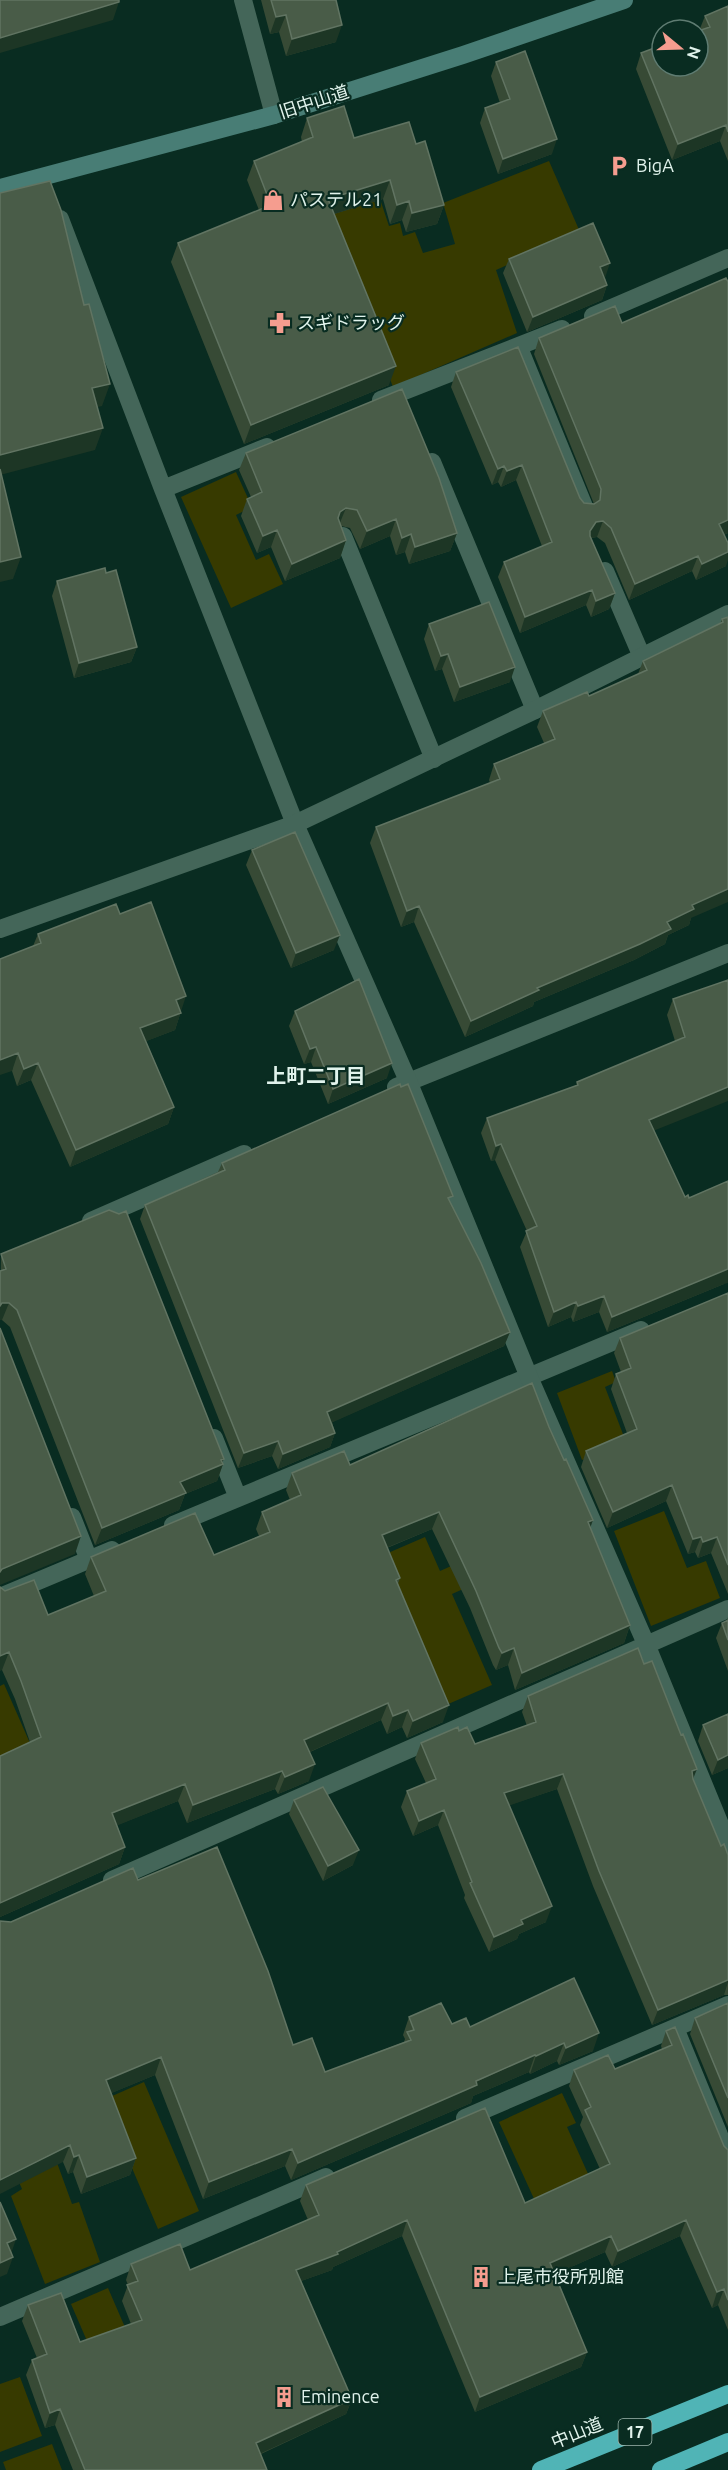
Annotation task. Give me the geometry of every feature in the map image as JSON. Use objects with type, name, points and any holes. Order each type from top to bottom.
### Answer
[{"type":"highway","name":"中山道","points":[[541,2470],[728,2394]]},
{"type":"highway","name":"17","points":[[662,2470],[728,2442]]},
{"type":"main road","name":"旧中山道","points":[[0,188],[48,188],[463,55],[624,0]]},
{"type":"street","points":[[243,0],[274,115]]},
{"type":"street","points":[[48,188],[295,824],[408,1081],[529,1377],[646,1644],[728,1844]]},
{"type":"street","points":[[370,405],[405,397],[728,258]]},
{"type":"street","points":[[519,348],[585,509]]},
{"type":"street","points":[[163,489],[283,440]]},
{"type":"street","points":[[425,446],[536,710]]},
{"type":"street","points":[[343,536],[434,759]]},
{"type":"street","points":[[600,559],[642,657]]},
{"type":"street","points":[[0,929],[295,824],[536,710],[728,614]]},
{"type":"street","points":[[375,1096],[728,953]]},
{"type":"street","points":[[72,1228],[255,1149]]},
{"type":"street","points":[[123,1207],[131,1229]]},
{"type":"street","points":[[153,1533],[662,1321]]},
{"type":"street","points":[[208,1423],[238,1498]]},
{"type":"street","points":[[68,1506],[88,1560]]},
{"type":"street","points":[[0,1597],[131,1542]]},
{"type":"street","points":[[99,1886],[728,1609]]},
{"type":"street","points":[[447,2126],[728,2005]]},
{"type":"street","points":[[675,2028],[728,2157]]},
{"type":"street","points":[[0,2317],[338,2173]]},
{"type":"shaded area","points":[[549,161],[580,232],[496,270],[517,333],[393,387],[323,202],[368,185],[375,204],[381,202],[389,226],[400,223],[403,236],[415,232],[423,253],[455,244],[443,203]]},
{"type":"shaded area","points":[[236,472],[252,507],[236,515],[256,560],[269,554],[283,584],[231,608],[181,497]]},
{"type":"shaded area","points":[[612,1371],[616,1382],[605,1387],[626,1442],[582,1460],[557,1393]]},
{"type":"shaded area","points":[[664,1511],[687,1568],[706,1561],[720,1598],[651,1626],[614,1531]]},
{"type":"shaded area","points":[[425,1537],[440,1571],[507,1541],[517,1565],[452,1594],[492,1685],[446,1705],[381,1556]]},
{"type":"shaded area","points":[[4,1684],[33,1750],[0,1764],[0,1686]]},
{"type":"shaded area","points":[[144,2082],[199,2211],[158,2229],[103,2100]]},
{"type":"shaded area","points":[[562,2093],[576,2123],[567,2127],[589,2176],[535,2201],[499,2122]]},
{"type":"shaded area","points":[[40,2116],[72,2204],[79,2202],[100,2262],[45,2284],[11,2196],[22,2189],[0,2140],[0,2129]]},
{"type":"shaded area","points":[[108,2288],[134,2348],[97,2364],[71,2304]]},
{"type":"shaded area","points":[[20,2377],[42,2436],[0,2452],[0,2384]]},
{"type":"shaded area","points":[[52,2444],[62,2470],[6,2470],[3,2462]]},
{"type":"building","points":[[0,0],[119,0],[119,2],[0,38]]},
{"type":"building","points":[[271,0],[336,0],[342,25],[292,39],[286,15],[276,17]]},
{"type":"building","points":[[728,6],[728,132],[726,125],[678,144],[651,78],[710,78],[710,18],[705,16]]},
{"type":"building","points":[[650,50],[650,75],[641,53]]},
{"type":"building","points":[[525,51],[557,139],[503,159],[485,108],[510,99],[496,62]]},
{"type":"building","points":[[344,106],[354,138],[409,122],[416,144],[425,141],[444,205],[412,213],[409,201],[397,205],[390,180],[328,199],[396,366],[251,425],[178,243],[271,205],[254,161],[313,137],[307,118]]},
{"type":"building","points":[[50,181],[61,210],[84,305],[89,304],[110,384],[92,388],[103,428],[0,455],[0,193]]},
{"type":"building","points":[[593,223],[610,263],[600,267],[607,285],[533,317],[509,259]]},
{"type":"building","points":[[726,278],[728,282],[728,520],[719,524],[728,543],[728,552],[702,564],[698,556],[635,584],[611,528],[603,521],[596,522],[590,531],[590,536],[615,593],[596,601],[592,590],[525,617],[504,562],[552,542],[522,465],[507,471],[504,466],[498,469],[456,372],[518,347],[580,498],[584,503],[594,504],[600,500],[601,489],[539,338],[615,306],[622,323]]},
{"type":"building","points":[[402,389],[439,478],[457,533],[415,547],[411,534],[402,538],[396,519],[367,531],[357,510],[346,508],[340,512],[338,518],[346,540],[292,564],[277,530],[263,536],[247,499],[262,492],[246,453]]},
{"type":"building","points":[[0,469],[21,557],[0,562]]},
{"type":"building","points":[[105,568],[106,573],[116,570],[137,647],[79,663],[57,581]]},
{"type":"building","points":[[489,602],[515,667],[460,687],[448,654],[441,656],[429,624]]},
{"type":"building","points":[[728,617],[728,889],[692,905],[694,909],[667,922],[671,929],[537,988],[539,990],[471,1021],[419,906],[407,911],[376,827],[500,779],[494,764],[555,739],[543,711],[587,692],[589,696],[647,670],[643,661],[723,622],[722,619]]},
{"type":"building","points":[[295,832],[340,935],[296,953],[252,850]]},
{"type":"building","points":[[151,902],[186,996],[176,1000],[181,1013],[140,1028],[174,1107],[76,1150],[38,1063],[24,1069],[18,1053],[0,1060],[0,959],[41,943],[38,934],[116,904],[120,914]]},
{"type":"building","points":[[359,979],[392,1063],[333,1089],[316,1047],[310,1049],[295,1011]]},
{"type":"building","points":[[728,980],[728,1087],[649,1120],[685,1197],[688,1195],[689,1198],[728,1181],[728,1269],[612,1317],[604,1296],[578,1306],[576,1302],[554,1312],[526,1231],[537,1226],[501,1144],[496,1146],[487,1118],[578,1085],[577,1082],[685,1037],[673,999]]},
{"type":"building","points":[[400,1084],[401,1087],[408,1084],[453,1196],[448,1198],[481,1263],[510,1332],[327,1412],[335,1433],[283,1454],[278,1441],[244,1453],[145,1205],[225,1170],[222,1163]]},
{"type":"building","points":[[109,1210],[119,1214],[126,1211],[224,1459],[221,1460],[223,1464],[180,1482],[186,1493],[102,1528],[17,1310],[9,1303],[2,1303],[0,1306],[0,1271],[6,1269],[1,1254]]},
{"type":"building","points":[[728,1293],[728,1565],[717,1537],[703,1542],[701,1537],[693,1539],[672,1485],[613,1512],[586,1451],[637,1429],[616,1374],[631,1368],[620,1338]]},
{"type":"building","points":[[0,1328],[81,1536],[2,1569],[0,1572]]},
{"type":"building","points":[[532,1383],[549,1427],[593,1520],[588,1522],[630,1625],[522,1673],[514,1648],[502,1653],[499,1648],[476,1591],[439,1512],[382,1535],[400,1578],[396,1580],[449,1705],[413,1721],[408,1710],[393,1716],[388,1703],[304,1740],[315,1764],[285,1777],[282,1771],[193,1805],[185,1784],[112,1813],[125,1847],[0,1903],[0,1756],[41,1737],[9,1652],[0,1656],[0,1587],[5,1591],[34,1580],[48,1615],[106,1591],[91,1557],[195,1513],[214,1555],[270,1532],[262,1512],[301,1495],[292,1473],[344,1451],[350,1465]]},
{"type":"building","points":[[728,1620],[728,1640],[722,1623]]},
{"type":"building","points":[[638,1648],[644,1664],[652,1661],[697,1769],[692,1771],[693,1779],[721,1846],[724,1844],[728,1855],[728,1980],[658,2010],[599,1871],[563,1774],[504,1793],[552,1906],[521,1920],[523,1924],[494,1937],[470,1883],[472,1882],[444,1810],[419,1821],[407,1791],[436,1779],[421,1743],[458,1727],[459,1731],[467,1727],[475,1744],[536,1722],[528,1696]]},
{"type":"building","points":[[728,1714],[728,1755],[718,1760],[703,1725]]},
{"type":"building","points":[[323,1787],[359,1850],[328,1866],[294,1800]]},
{"type":"building","points":[[217,1847],[268,1971],[293,2045],[312,2038],[325,2072],[411,2040],[407,2032],[414,2030],[409,2017],[441,2003],[452,2024],[466,2018],[470,2027],[574,1978],[599,2033],[566,2048],[564,2043],[535,2055],[476,2081],[477,2085],[298,2163],[292,2149],[209,2182],[161,2057],[106,2080],[136,2158],[87,2177],[79,2155],[74,2157],[70,2145],[0,2180],[0,1921],[11,1922],[133,1868],[138,1880]]},
{"type":"building","points":[[728,2003],[728,2098],[695,2018]]},
{"type":"building","points":[[675,2027],[724,2146],[728,2150],[728,2300],[724,2289],[717,2292],[686,2220],[618,2251],[611,2236],[550,2263],[587,2352],[480,2397],[407,2220],[337,2252],[338,2254],[296,2270],[352,2399],[256,2443],[267,2470],[85,2470],[60,2409],[50,2413],[32,2360],[47,2354],[28,2305],[61,2293],[80,2342],[142,2320],[127,2285],[138,2281],[131,2264],[180,2244],[190,2270],[319,2215],[306,2185],[485,2108],[525,2203],[610,2164],[585,2110],[591,2107],[574,2070],[608,2055],[615,2069],[672,2045],[666,2031]]},
{"type":"building","points":[[0,2202],[16,2239],[7,2243],[13,2257],[0,2263]]},
{"type":"place","name":"BigA","points":[[619,166]]},
{"type":"place","name":"パステル21","points":[[273,200]]},
{"type":"place","name":"スギドラッグ","points":[[280,323]]},
{"type":"place","name":"上尾市役所別館","points":[[481,2277]]},
{"type":"place","name":"Eminence","points":[[284,2397]]},
{"type":"district","name":"上町二丁目","points":[[316,1076]]}]
